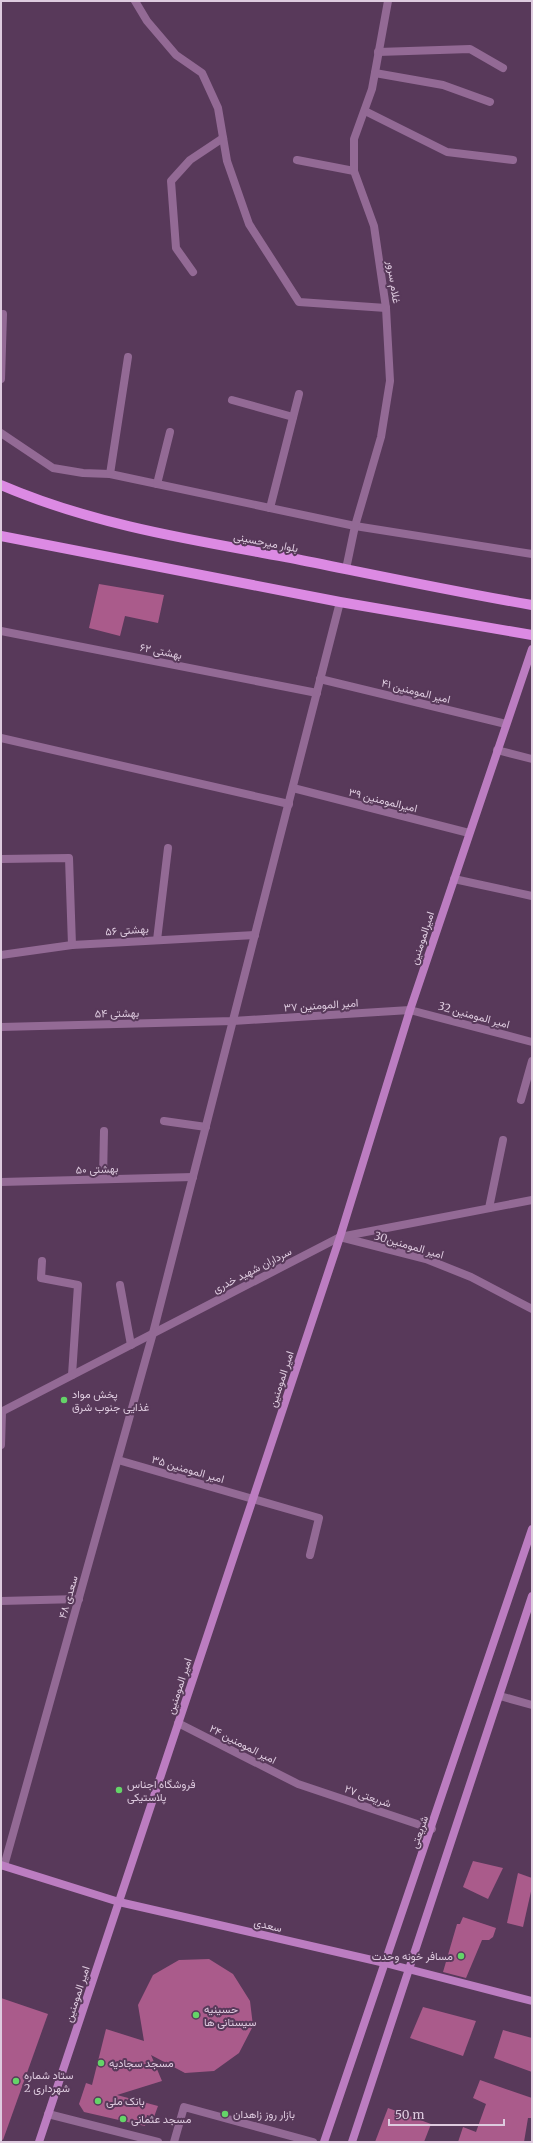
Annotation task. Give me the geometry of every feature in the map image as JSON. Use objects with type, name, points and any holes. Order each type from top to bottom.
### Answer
[{"type":"main road","name":"بلوار میرحسینی","points":[[1,485],[26,496],[83,515],[135,529],[346,569],[435,588],[532,605]]},
{"type":"main road","points":[[1,536],[340,602],[532,634]]},
{"type":"main road","name":"امیرالمومنین","points":[[340,1237],[410,1010],[532,649]]},
{"type":"main road","name":"امیر المومنین","points":[[40,2142],[118,1902],[340,1237]]},
{"type":"main road","name":"شریعتی","points":[[324,2142],[432,1829],[532,1529]]},
{"type":"main road","points":[[352,2142],[410,1970],[532,1596]]},
{"type":"main road","name":"سعدی","points":[[3,1866],[118,1902],[385,1963],[532,2001]]},
{"type":"street","points":[[136,1],[146,21],[176,55],[202,74],[218,108],[227,162],[249,224],[298,302],[386,308]]},
{"type":"street","name":"غلام سرور","points":[[346,569],[355,526],[381,437],[390,381],[386,308],[374,226],[354,171],[354,139],[365,111],[375,72],[388,1]]},
{"type":"street","points":[[378,52],[470,49],[503,68]]},
{"type":"street","points":[[375,72],[443,85],[490,102]]},
{"type":"street","points":[[365,111],[448,152],[513,160]]},
{"type":"street","points":[[193,272],[176,248],[171,181],[190,160],[223,138]]},
{"type":"street","points":[[297,160],[354,171]]},
{"type":"street","points":[[1,379],[3,314]]},
{"type":"street","points":[[110,474],[128,357]]},
{"type":"street","points":[[270,508],[299,394]]},
{"type":"street","points":[[232,400],[293,417]]},
{"type":"street","points":[[158,484],[170,432]]},
{"type":"street","points":[[1,433],[53,468],[110,474],[355,526],[532,554]]},
{"type":"street","name":"سعدی ۴۸","points":[[3,1866],[153,1334],[340,602]]},
{"type":"street","name":"بهشتی ۶۲","points":[[1,631],[317,693]]},
{"type":"street","name":"امیر المومنین ۴۱","points":[[320,679],[506,724]]},
{"type":"street","points":[[1,738],[289,804]]},
{"type":"street","points":[[497,750],[532,759]]},
{"type":"street","name":"امیرالمومنین ۳۹","points":[[292,788],[469,833]]},
{"type":"street","points":[[156,940],[168,848]]},
{"type":"street","points":[[1,859],[69,858],[72,945]]},
{"type":"street","points":[[454,879],[532,896]]},
{"type":"street","name":"بهشتی ۵۶","points":[[1,955],[72,945],[255,935]]},
{"type":"street","name":"امیر المومنین ۳۷","points":[[233,1022],[410,1010]]},
{"type":"street","name":"امیر المومنین 32","points":[[410,1010],[532,1042]]},
{"type":"street","name":"بهشتی ۵۴","points":[[1,1027],[233,1022]]},
{"type":"street","points":[[521,1100],[532,1061]]},
{"type":"street","points":[[164,1121],[206,1127]]},
{"type":"street","points":[[103,1179],[104,1131]]},
{"type":"street","points":[[489,1208],[503,1140]]},
{"type":"street","name":"بهشتی ۵۰","points":[[1,1182],[193,1177]]},
{"type":"street","name":"سرداران شهید خدری","points":[[1,1412],[340,1237],[532,1200]]},
{"type":"street","name":"امیر المومنین30","points":[[340,1237],[426,1259],[471,1277],[532,1310]]},
{"type":"street","points":[[42,1261],[41,1278],[78,1285],[72,1375]]},
{"type":"street","points":[[120,1285],[131,1345]]},
{"type":"street","points":[[1,1412],[1,1445]]},
{"type":"street","name":"امیر المومنین ۳۵","points":[[118,1460],[319,1518],[310,1555]]},
{"type":"street","points":[[1,1601],[79,1599]]},
{"type":"street","points":[[500,1696],[532,1705]]},
{"type":"street","name":"امیر المومنین ۲۴","points":[[178,1723],[298,1784]]},
{"type":"street","name":"شریعتی ۲۷","points":[[298,1784],[432,1829]]},
{"type":"street","points":[[174,2142],[184,2107],[313,2142]]},
{"type":"street","points":[[48,2114],[158,2142]]},
{"type":"building","points":[[99,584],[164,595],[158,623],[125,616],[120,636],[89,628]]},
{"type":"building","points":[[473,1861],[503,1868],[488,1899],[463,1887]]},
{"type":"building","points":[[518,1873],[532,1878],[532,1887],[523,1927],[507,1923]]},
{"type":"building","name":"مسافر خونه وحدت","points":[[463,1917],[496,1928],[493,1937],[489,1940],[482,1940],[466,1978],[443,1972],[457,1924],[460,1924]]},
{"type":"building","name":"حسینیه سیستانی ها","points":[[209,1959],[233,1974],[250,2001],[253,2026],[239,2053],[214,2071],[185,2073],[151,2055],[162,2081],[117,2095],[158,2106],[154,2117],[147,2115],[145,2126],[84,2112],[79,2104],[86,2083],[92,2085],[106,2029],[144,2041],[138,2005],[153,1975],[179,1960]]},
{"type":"building","points":[[1,1998],[48,2014],[3,2140],[1,2139]]},
{"type":"building","points":[[423,2007],[476,2021],[463,2056],[410,2038]]},
{"type":"building","points":[[503,2030],[532,2038],[532,2072],[494,2058]]},
{"type":"building","points":[[480,2080],[532,2098],[532,2118],[528,2118],[524,2142],[458,2142],[463,2127],[476,2132],[486,2104],[473,2098]]},
{"type":"building","points":[[388,2108],[431,2124],[424,2142],[375,2142]]},
{"type":"place","name":"پخش مواد غذایی جنوب شرق","points":[[64,1400]]},
{"type":"place","name":"فروشگاه اجناس پلاستیکی","points":[[119,1790]]},
{"type":"place","name":"مسافر خونه وحدت","points":[[461,1956]]},
{"type":"place","name":"حسینیه سیستانی ها","points":[[196,2015]]},
{"type":"place","name":"مسجد سجادیه","points":[[101,2063]]},
{"type":"place","name":"ستاد شماره 2 شهرداری","points":[[16,2081]]},
{"type":"place","name":"بانک ملی","points":[[98,2101]]},
{"type":"place","name":"بازار روز زاهدان","points":[[225,2114]]},
{"type":"place","name":"مسجد عثمانی","points":[[123,2119]]}]
